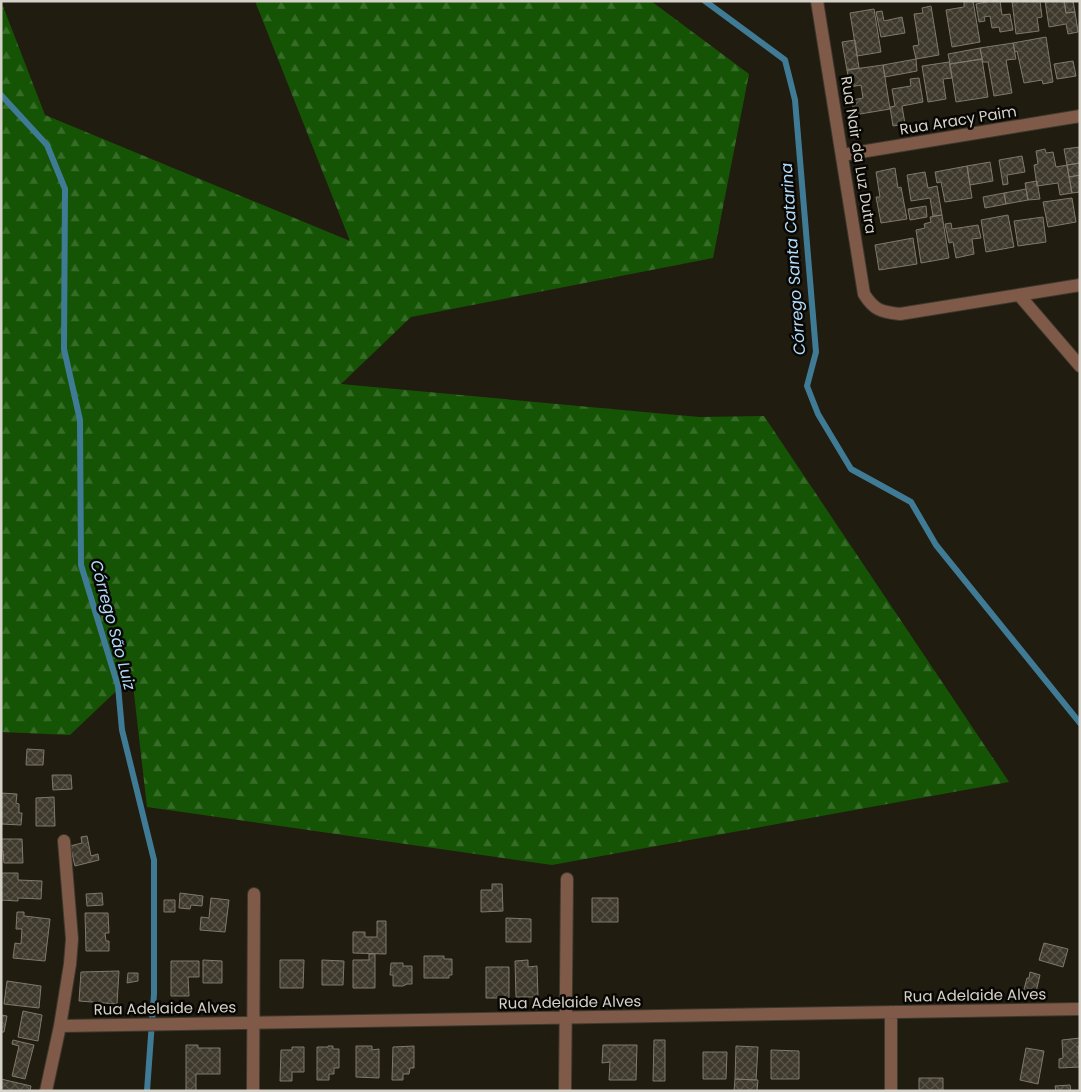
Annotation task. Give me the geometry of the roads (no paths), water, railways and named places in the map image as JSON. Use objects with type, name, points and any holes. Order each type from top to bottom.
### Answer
[{"type":"street","name":"Rua Nair da Luz Dutra","points":[[817,1],[864,294],[878,310],[900,314],[1019,295]]},
{"type":"street","name":"Rua Aracy Paim","points":[[842,155],[1080,116]]},
{"type":"street","points":[[1019,295],[1080,285]]},
{"type":"street","points":[[1019,295],[1080,366]]},
{"type":"street","points":[[46,1091],[60,1026],[72,939],[64,842]]},
{"type":"street","points":[[565,1091],[567,879]]},
{"type":"street","points":[[253,1091],[254,894]]},
{"type":"street","name":"Rua Adelaide Alves","points":[[60,1026],[1080,1009]]},
{"type":"street","points":[[891,1012],[891,1091]]},
{"type":"waterway","name":"Córrego Santa Catarina","points":[[705,1],[785,60],[795,100],[816,352],[807,386],[818,414],[851,469],[911,502],[936,545],[1080,723]]},
{"type":"waterway","name":"Córrego São Luiz","points":[[1,95],[47,145],[65,189],[64,349],[80,420],[81,565],[118,686],[122,730],[154,860],[154,994],[147,1091]]}]
